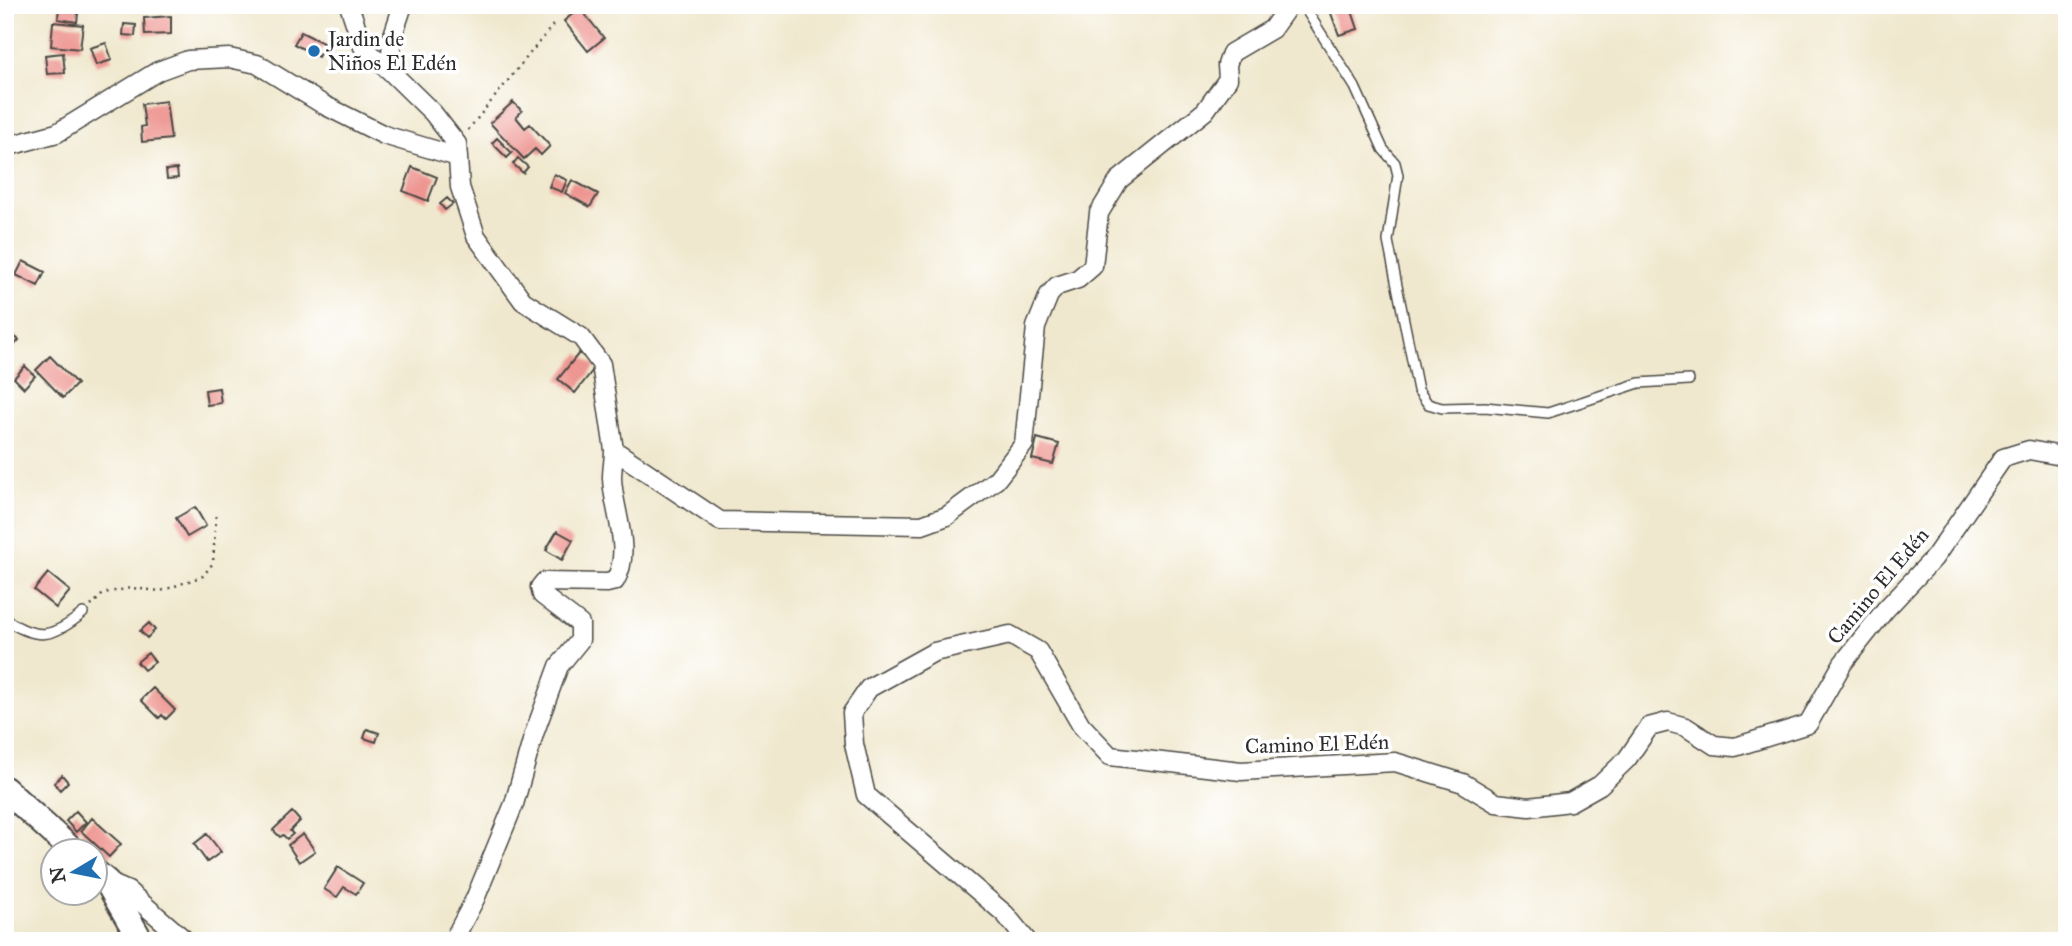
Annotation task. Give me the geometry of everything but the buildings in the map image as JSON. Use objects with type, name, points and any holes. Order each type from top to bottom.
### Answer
[{"type":"street","points":[[349,5],[363,47],[433,113],[457,150],[460,187],[476,236],[523,301],[581,337],[601,364],[614,450],[612,479],[623,551],[621,570],[615,581],[607,583],[544,582],[540,587],[542,595],[580,624],[580,640],[559,666],[534,734],[514,804],[475,900],[453,941]]},
{"type":"street","points":[[390,71],[391,38],[403,5]]},
{"type":"street","points":[[614,450],[720,521],[922,525],[947,516],[996,480],[1024,444],[1036,327],[1049,295],[1057,286],[1078,279],[1093,266],[1099,213],[1119,180],[1205,111],[1228,79],[1227,65],[1231,53],[1272,29],[1289,5]]},
{"type":"street","points":[[5,147],[57,133],[158,71],[188,60],[229,58],[257,64],[324,105],[384,135],[457,150]]},
{"type":"street","name":"Camino El Edén","points":[[1027,941],[1005,914],[866,794],[854,744],[852,713],[869,688],[909,669],[934,652],[1010,635],[1038,651],[1081,725],[1110,756],[1241,771],[1395,762],[1463,783],[1496,803],[1529,807],[1570,802],[1601,786],[1628,759],[1649,727],[1668,722],[1686,727],[1714,745],[1735,747],[1808,724],[1843,663],[1885,610],[1934,558],[2003,458],[2029,450],[2067,457]]},
{"type":"street","points":[[5,789],[59,838]]},
{"type":"street","points":[[108,880],[128,891],[186,941]]},
{"type":"street","points":[[108,887],[141,941]]},
{"type":"lane","points":[[1303,5],[1344,68],[1383,149],[1395,163],[1398,174],[1388,241],[1418,390],[1428,404],[1443,408],[1485,407],[1548,413],[1639,383],[1689,380]]},
{"type":"lane","points":[[5,619],[20,631],[46,634],[57,632],[83,613]]},
{"type":"path","points":[[457,150],[554,25]]},
{"type":"path","points":[[83,613],[104,593],[131,588],[160,591],[204,576],[214,563],[216,512]]},
{"type":"place","name":"Jardin de Niños El Edén","points":[[314,51]]}]
